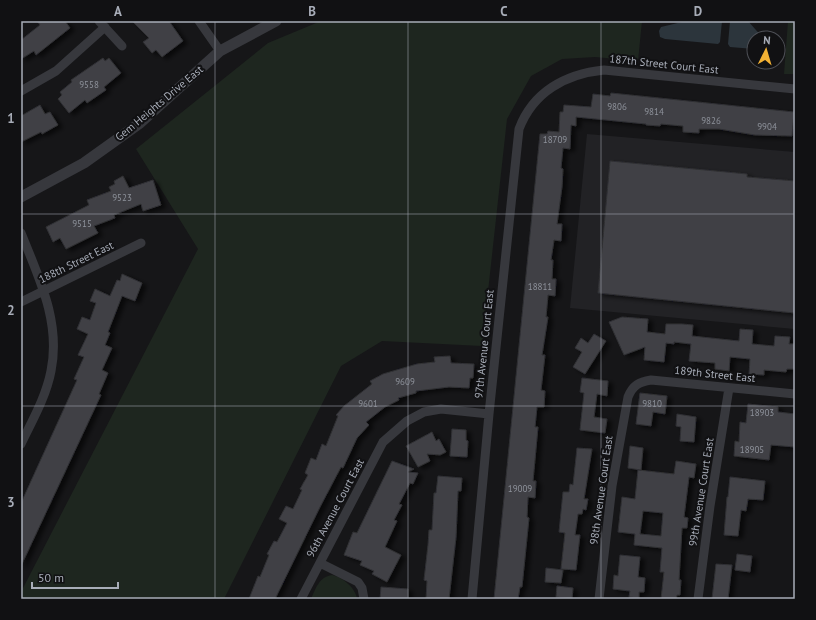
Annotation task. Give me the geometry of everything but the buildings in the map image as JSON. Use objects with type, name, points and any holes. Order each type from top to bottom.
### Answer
[{"type":"street","points":[[200,21],[220,51]]},
{"type":"street","name":"Gem Heights Drive East","points":[[21,197],[84,163],[140,123],[220,51],[276,21]]},
{"type":"street","points":[[21,91],[56,71],[102,24],[122,46]]},
{"type":"street","name":"187th Street Court East","points":[[538,98],[553,86],[567,79],[585,72],[604,70],[795,89]]},
{"type":"street","name":"97th Avenue Court East","points":[[472,599],[489,414],[519,129],[525,114],[538,98]]},
{"type":"street","points":[[21,233],[44,291],[49,306],[53,327],[53,356],[51,372],[42,400],[21,444]]},
{"type":"street","name":"188th Street East","points":[[21,302],[141,243]]},
{"type":"street","name":"189th Street East","points":[[633,386],[651,380],[795,394]]},
{"type":"street","name":"98th Avenue Court East","points":[[599,599],[612,486],[628,397],[633,386]]},
{"type":"street","name":"99th Avenue Court East","points":[[698,599],[710,506],[729,388]]},
{"type":"street","name":"96th Avenue Court East","points":[[301,599],[383,442],[407,420],[424,412],[441,409],[489,414]]},
{"type":"street","points":[[320,563],[358,582],[362,588],[364,599]]},
{"type":"shaded area","points":[[321,21],[642,21],[638,61],[595,57],[562,59],[531,76],[507,119],[482,346],[382,341],[341,366],[224,599],[21,599],[21,592],[198,249],[136,149],[268,43]]},
{"type":"shaded area","points":[[686,21],[722,21],[720,42],[718,44],[665,39],[660,37],[659,31],[661,27]]},
{"type":"shaded area","points":[[730,21],[748,21],[756,30],[746,30],[746,48],[730,47],[728,44]]},
{"type":"shaded area","points":[[788,21],[795,21],[795,74],[784,74],[784,70],[786,70]]},
{"type":"shaded area","points":[[587,134],[795,152],[795,329],[570,308]]},
{"type":"shaded area","points":[[332,575],[340,578],[348,584],[354,591],[357,599],[311,599],[316,587],[321,581]]}]
